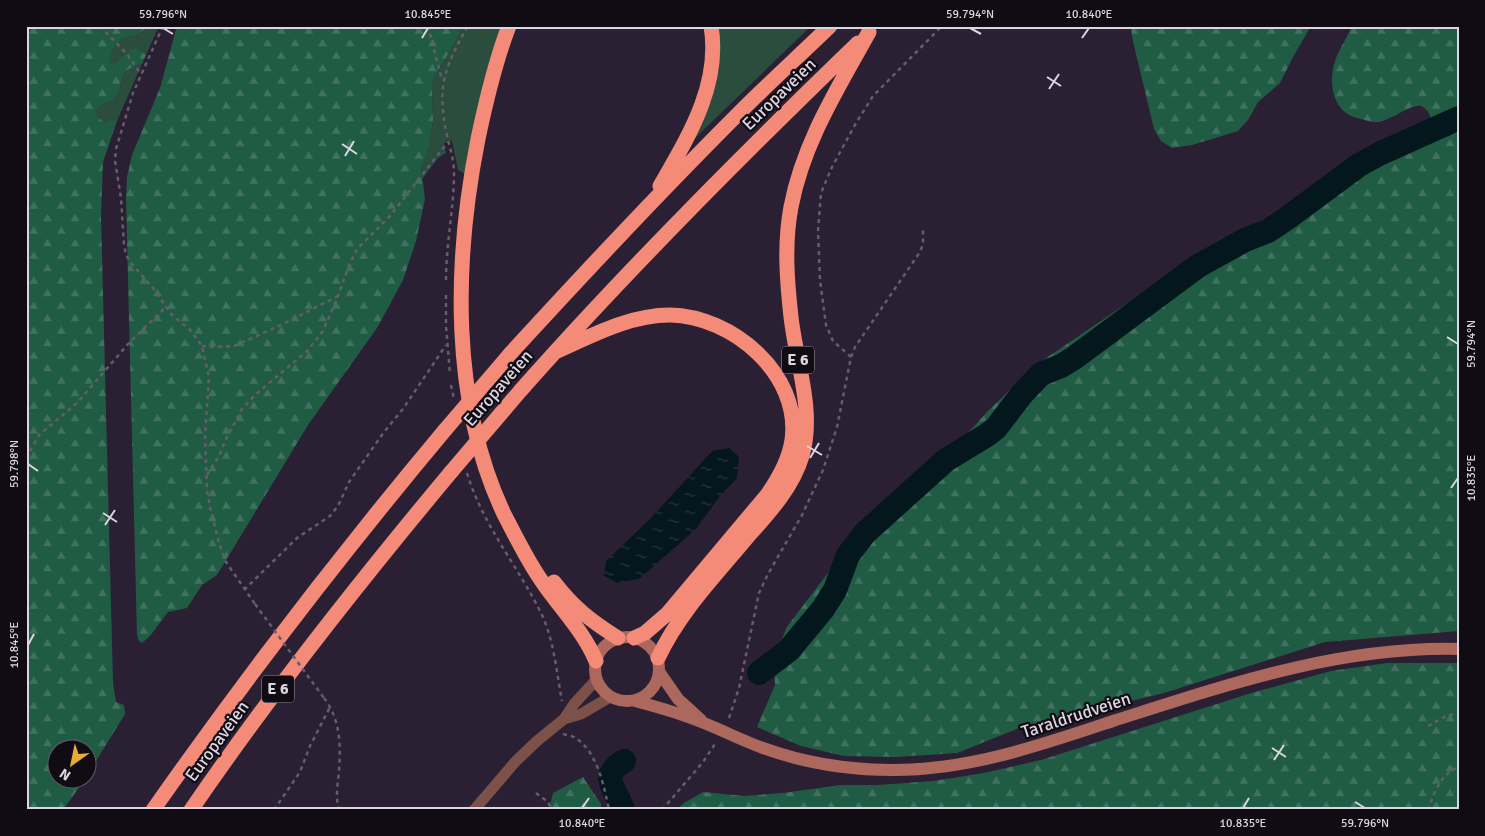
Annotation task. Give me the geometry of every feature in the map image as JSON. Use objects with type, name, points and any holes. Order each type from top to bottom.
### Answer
[{"type":"highway","points":[[509,26],[485,108],[469,188],[461,293],[464,362],[473,422],[487,469],[504,513],[539,578],[578,627],[596,661]]},
{"type":"highway","points":[[517,26],[501,71],[490,112],[478,169],[473,206],[469,248],[469,323],[477,397],[484,431],[498,472],[531,546],[549,576],[564,595],[586,617],[618,638]]},
{"type":"highway","name":"E 6","points":[[651,202],[692,129],[704,98],[712,64],[711,26]]},
{"type":"highway","name":"Europaveien","points":[[153,810],[264,656],[320,583],[510,354],[651,202],[741,111],[830,26]]},
{"type":"highway","name":"E 6","points":[[659,665],[677,622],[777,502],[796,472],[802,456],[805,439],[805,405],[787,285],[791,209],[801,169],[816,129],[872,29]]},
{"type":"highway","name":"Europaveien","points":[[191,810],[288,676],[400,533],[521,390],[692,206],[872,29]]},
{"type":"highway","name":"E 6","points":[[555,352],[610,327],[633,320],[671,315],[691,318],[712,324],[728,332],[757,352],[777,376],[790,405],[792,422],[790,450],[777,481],[667,614],[645,633],[634,638]]},
{"type":"main road","points":[[618,638],[634,638],[648,645],[659,665],[657,682],[652,691],[635,701],[618,700],[610,697],[596,680],[596,661],[604,646],[618,638]]},
{"type":"main road","name":"Taraldrudveien","points":[[635,701],[705,723],[763,748],[817,763],[876,770],[940,768],[1014,753],[1204,692],[1305,664],[1397,650],[1459,649]]},
{"type":"main road","name":"Taraldrudveien","points":[[659,665],[678,699],[705,723]]},
{"type":"street","points":[[474,810],[516,761],[537,740],[564,719],[574,704],[596,680]]},
{"type":"street","points":[[564,719],[581,714],[610,697]]},
{"type":"path","points":[[100,26],[126,53],[142,74]]},
{"type":"path","points":[[163,26],[128,107],[116,149],[115,161],[121,198],[122,235],[126,255],[171,314],[190,330],[202,346],[209,377],[205,436],[207,475],[210,507],[219,543],[226,562],[244,590],[330,707],[339,732],[340,756],[337,793],[339,810]]},
{"type":"path","points":[[428,26],[443,82]]},
{"type":"path","points":[[207,475],[219,456],[242,409],[307,350],[323,332],[357,249],[390,216],[448,142],[442,112],[441,94],[445,70],[468,26]]},
{"type":"path","points":[[851,357],[833,342],[826,325],[820,280],[818,231],[821,194],[832,167],[873,96],[942,26]]},
{"type":"path","points":[[729,718],[739,688],[760,593],[802,515],[823,470],[836,427],[855,346],[920,252],[923,244],[923,230]]},
{"type":"path","points":[[202,346],[234,346],[338,296]]},
{"type":"path","points":[[26,458],[39,435],[77,403],[129,343],[166,307]]},
{"type":"path","points":[[244,590],[297,538],[330,516],[338,506],[349,482],[384,432],[403,409],[447,344]]},
{"type":"path","points":[[554,657],[562,699],[564,719],[562,733],[577,739],[593,756],[609,810]]},
{"type":"path","points":[[274,810],[300,772],[310,746],[330,707]]},
{"type":"path","points":[[1428,726],[1448,715],[1459,714]]},
{"type":"path","points":[[662,810],[703,762],[714,744]]},
{"type":"path","points":[[1428,810],[1436,788],[1454,769],[1459,767]]},
{"type":"path","points":[[536,793],[548,802],[552,810]]},
{"type":"green space","points":[[26,26],[148,26],[138,34],[119,41],[114,48],[110,59],[111,63],[116,63],[131,49],[139,49],[146,55],[142,64],[126,71],[117,96],[99,107],[95,112],[100,119],[107,123],[110,120],[117,121],[103,162],[101,216],[113,683],[116,702],[124,705],[125,714],[98,758],[98,738],[48,738],[48,788],[79,788],[63,810],[26,810]]},
{"type":"green space","points":[[148,26],[159,26],[146,55],[139,49],[116,63],[111,63],[112,52],[119,41],[138,34]]},
{"type":"green space","points":[[177,26],[464,26],[432,85],[433,121],[428,152],[421,168],[425,199],[416,241],[403,280],[377,328],[308,425],[217,575],[202,585],[187,608],[168,612],[150,636],[142,643],[137,635],[127,177],[132,155],[160,88]]},
{"type":"green space","points":[[464,26],[502,26],[465,174],[458,170],[452,141],[447,140],[444,144],[446,153],[438,158],[422,179],[421,168],[428,152],[433,121],[432,85]]},
{"type":"green space","points":[[716,26],[811,26],[694,139]]},
{"type":"green space","points":[[1131,26],[1311,26],[1280,83],[1258,102],[1248,120],[1238,131],[1192,145],[1172,148],[1161,141],[1154,129]]},
{"type":"green space","points":[[1352,26],[1459,26],[1459,631],[1325,642],[1164,693],[1019,728],[957,753],[895,757],[844,756],[801,746],[757,727],[775,685],[774,664],[786,628],[850,544],[899,493],[958,444],[988,411],[1036,365],[1151,287],[1244,234],[1388,146],[1433,125],[1428,111],[1421,106],[1413,107],[1384,121],[1376,122],[1349,115],[1337,103],[1332,86],[1333,69]]},
{"type":"green space","points":[[142,64],[117,121],[107,123],[100,119],[95,112],[101,105],[117,96],[126,71]]},
{"type":"green space","points":[[1387,663],[1459,663],[1459,810],[676,810],[703,792],[744,796],[840,785],[878,785],[933,781],[984,773],[1041,760],[1248,694],[1331,671]]},
{"type":"green space","points":[[583,777],[601,804],[601,810],[549,810],[553,793]]},
{"type":"water","points":[[729,448],[739,457],[737,478],[720,496],[696,529],[639,579],[617,583],[604,576],[606,561],[651,518],[712,451]]},
{"type":"waterway","points":[[759,673],[789,650],[823,609],[835,590],[848,555],[865,533],[946,460],[996,428],[1022,394],[1041,374],[1061,366],[1074,358],[1198,266],[1245,240],[1268,231],[1359,165],[1459,118]]},
{"type":"waterway","points":[[623,810],[610,778],[616,767],[624,761]]}]
